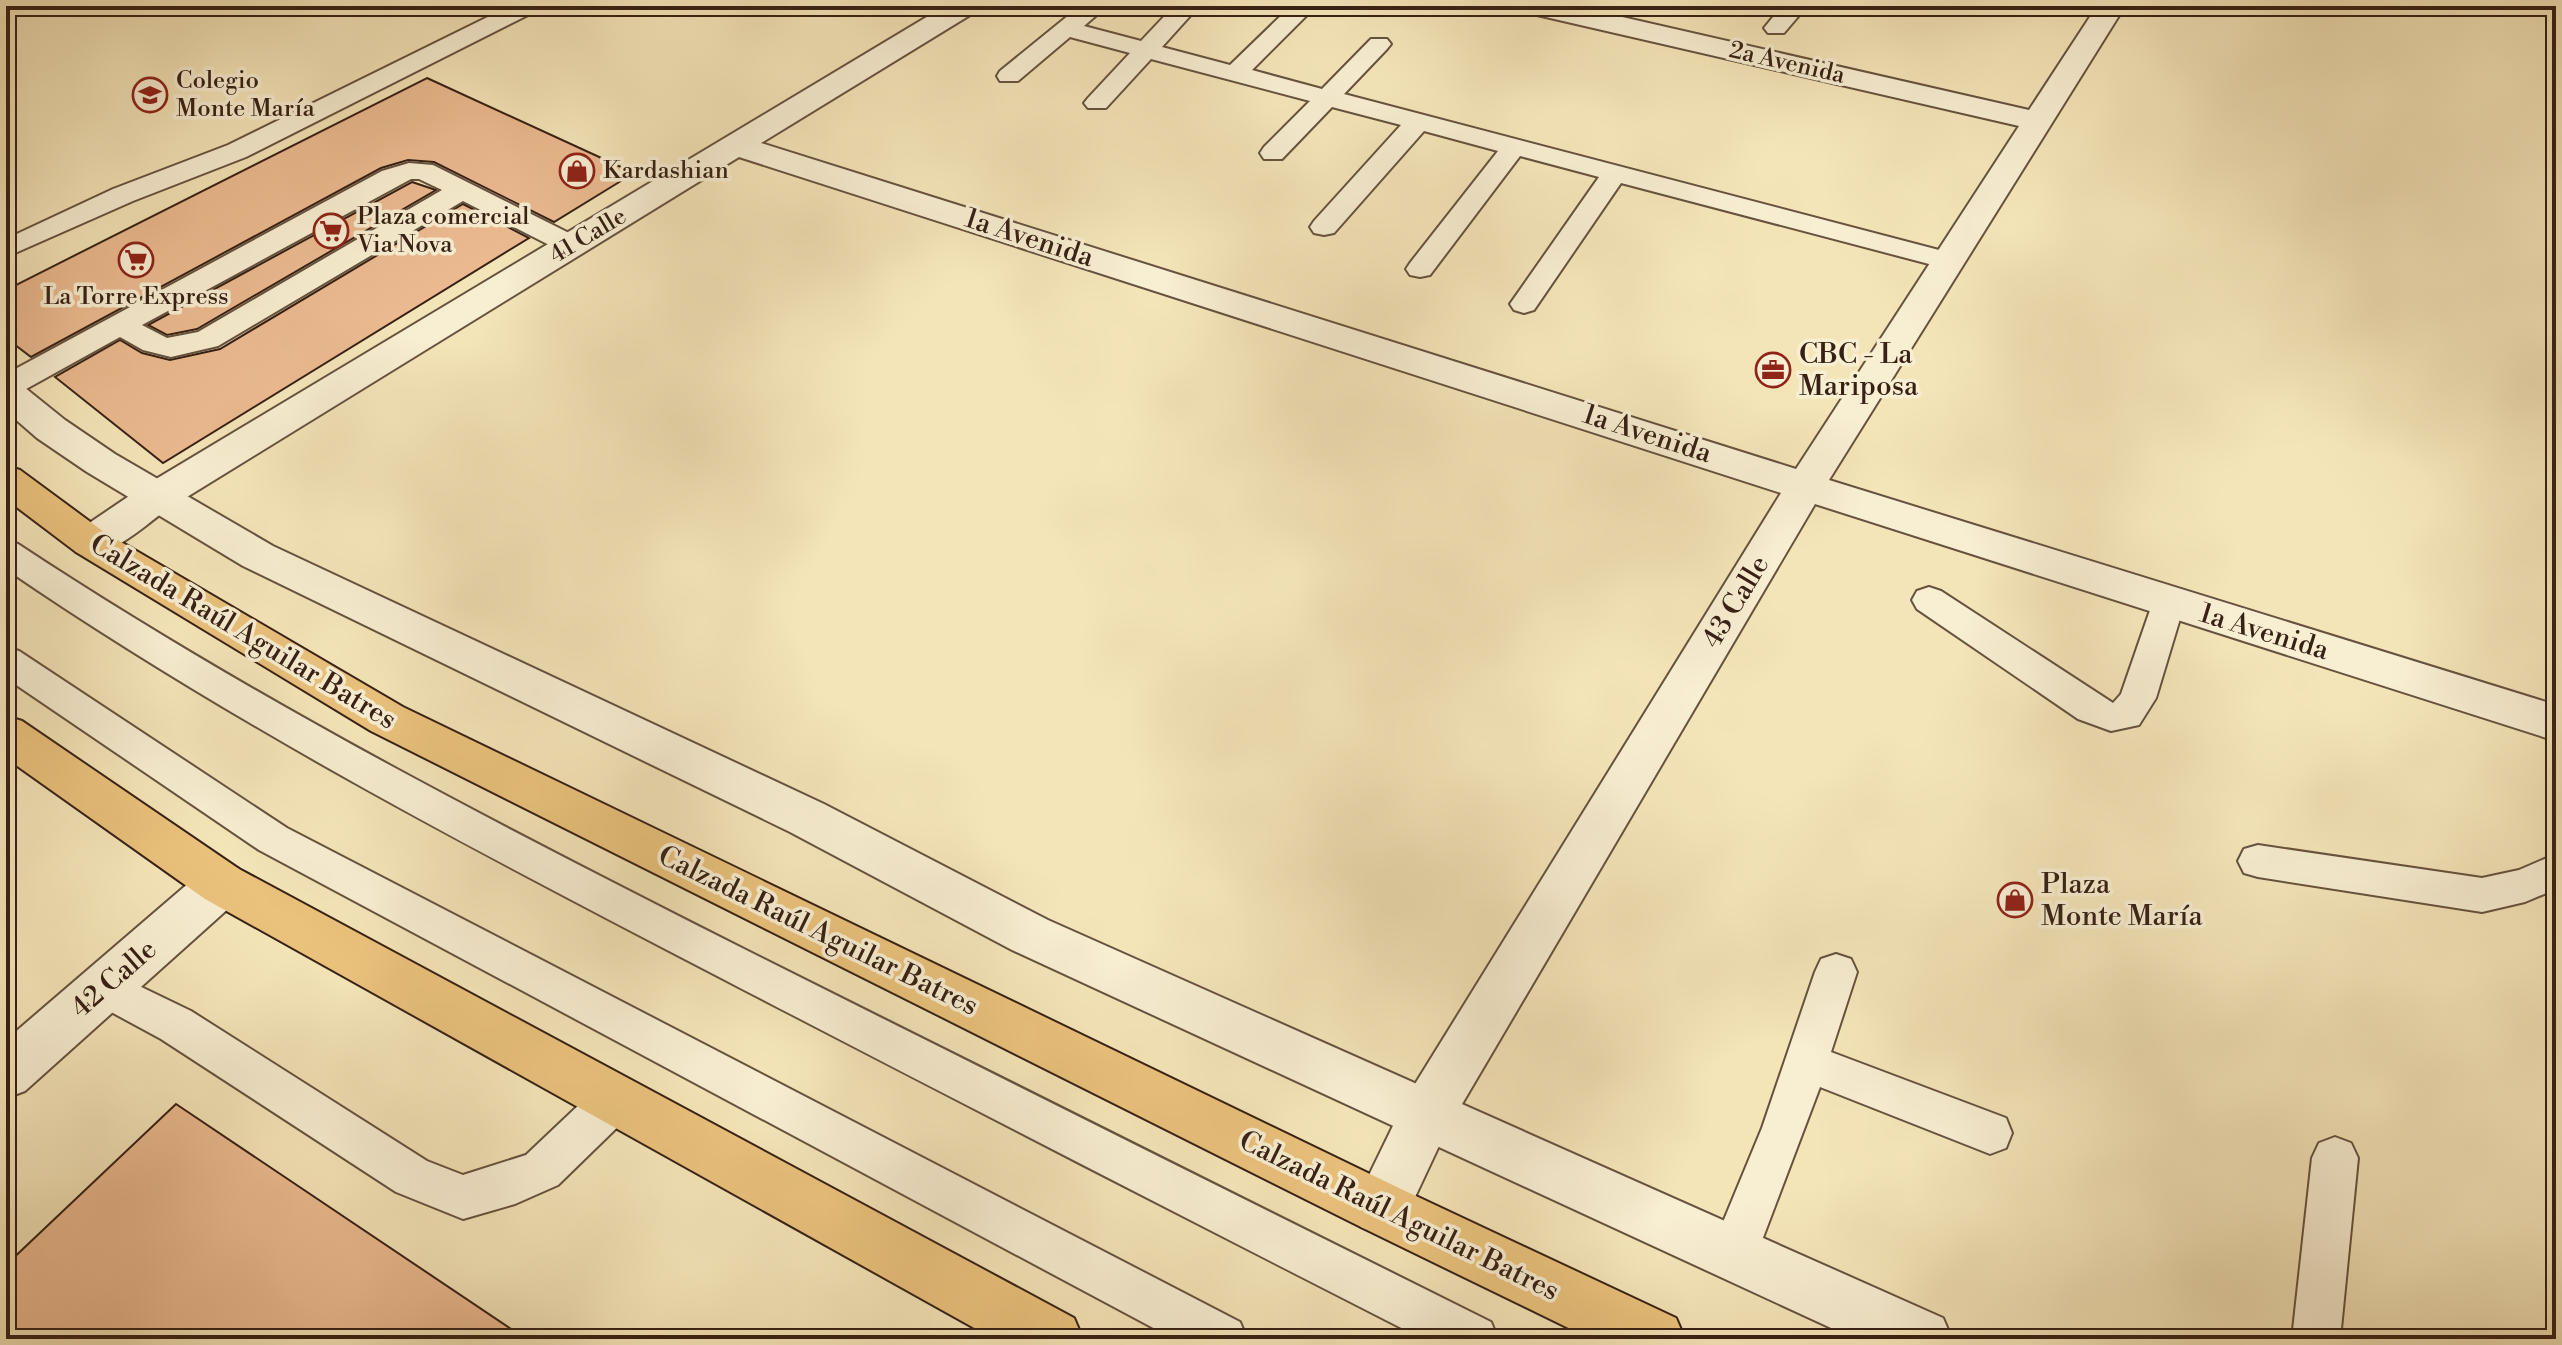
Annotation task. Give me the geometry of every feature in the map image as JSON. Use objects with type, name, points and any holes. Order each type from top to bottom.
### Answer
[{"type":"highway","name":"Calzada Raúl Aguilar Batres","points":[[6,479],[90,542],[387,719],[1381,1208],[1655,1339]]},
{"type":"highway","points":[[6,734],[222,884],[1053,1339]]},
{"type":"street","name":"41 Calle","points":[[90,542],[155,498],[965,6]]},
{"type":"street","name":"2a Avenida","points":[[1537,6],[2037,121]]},
{"type":"street","name":"43 Calle","points":[[1381,1208],[1426,1115],[1806,485],[2111,6]]},
{"type":"street","name":"1a Avenida","points":[[737,146],[2556,723]]},
{"type":"street","points":[[6,389],[51,429],[155,498],[258,556],[807,818],[1030,935],[1922,1339]]},
{"type":"street","name":"42 Calle","points":[[6,1074],[222,884]]},
{"type":"lane","points":[[6,249],[123,195],[237,151],[528,6]]},
{"type":"lane","points":[[1009,76],[1095,6]]},
{"type":"lane","points":[[1097,103],[1187,6]]},
{"type":"lane","points":[[1235,73],[1304,6]]},
{"type":"lane","points":[[1776,28],[1795,6]]},
{"type":"lane","points":[[1066,29],[1948,261]]},
{"type":"lane","points":[[1273,153],[1379,44]]},
{"type":"lane","points":[[1324,227],[1419,121]]},
{"type":"lane","points":[[1420,269],[1515,146]]},
{"type":"lane","points":[[6,389],[391,177],[409,171],[424,171],[573,246]]},
{"type":"lane","points":[[1524,304],[1615,173]]},
{"type":"lane","points":[[121,324],[160,349],[196,344],[462,190]]},
{"type":"lane","points":[[6,552],[65,594],[337,757],[546,869],[1474,1339]]},
{"type":"lane","points":[[1929,600],[2091,709],[2111,717],[2126,715],[2138,698],[2168,602]]},
{"type":"lane","points":[[6,660],[273,839],[1223,1339]]},
{"type":"lane","points":[[2258,861],[2482,895],[2525,885],[2556,871]]},
{"type":"lane","points":[[1733,1256],[1784,1128],[1836,972]]},
{"type":"lane","points":[[104,987],[176,1025],[412,1177],[463,1197],[515,1182],[542,1170],[617,1098]]},
{"type":"lane","points":[[1804,1061],[1990,1133]]},
{"type":"lane","points":[[2316,1339],[2335,1158]]},
{"type":"building","points":[[427,78],[634,173],[554,222],[434,162],[408,160],[381,168],[31,357],[6,338],[6,290]]},
{"type":"building","points":[[412,182],[436,190],[197,329],[167,335],[148,325]]},
{"type":"building","points":[[463,204],[529,238],[163,463],[55,377],[120,340],[142,353],[170,360],[220,349]]},
{"type":"building","points":[[176,1104],[526,1339],[6,1339],[6,1265]]},
{"type":"place","name":"Colegio Monte María","points":[[150,95]]},
{"type":"place","name":"Kardashian","points":[[577,171]]},
{"type":"place","name":"Plaza comercial Via Nova","points":[[331,231]]},
{"type":"place","name":"La Torre Express","points":[[136,260]]},
{"type":"place","name":"CBC - La Mariposa","points":[[1773,370]]},
{"type":"place","name":"Plaza Monte María","points":[[2015,900]]}]
